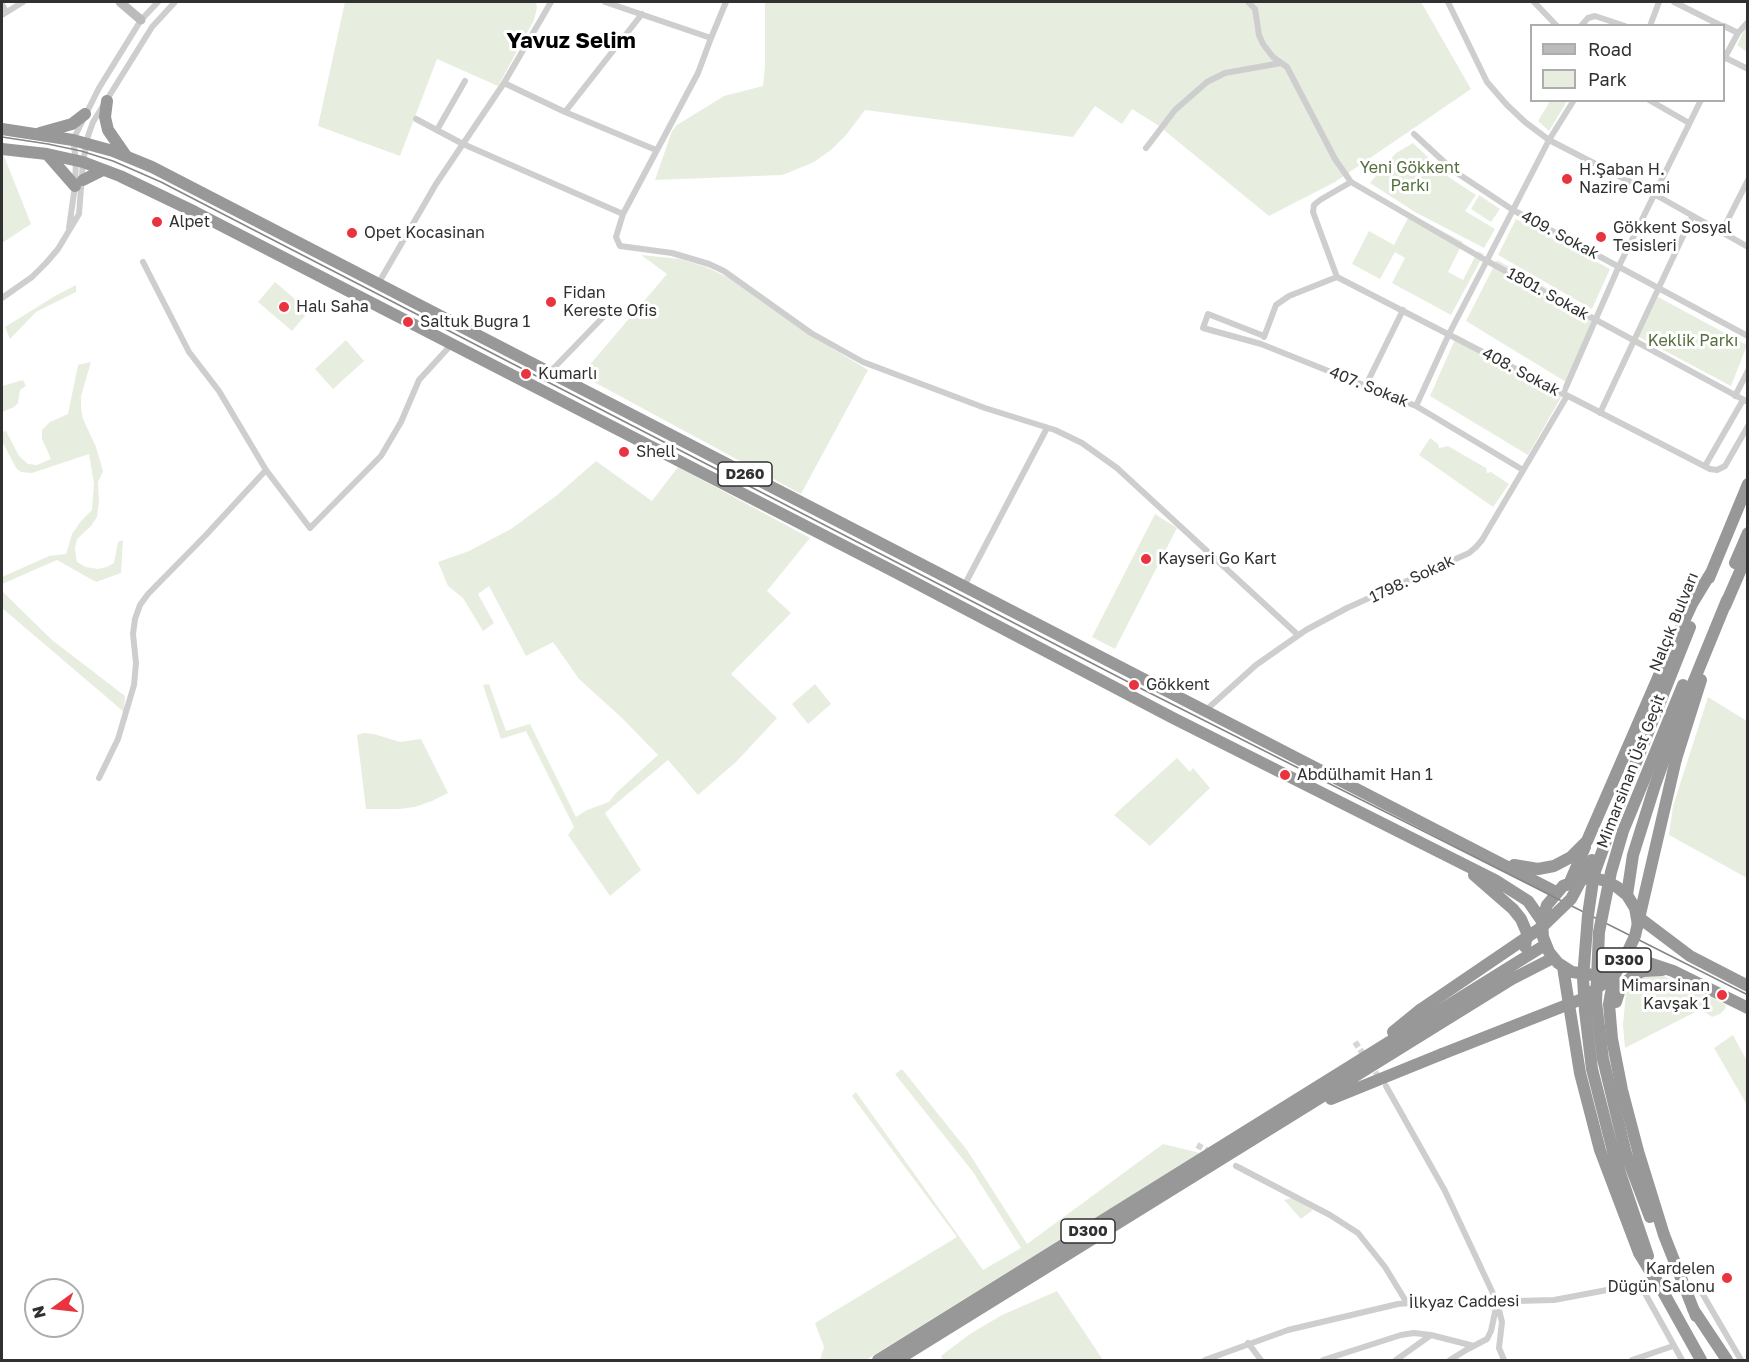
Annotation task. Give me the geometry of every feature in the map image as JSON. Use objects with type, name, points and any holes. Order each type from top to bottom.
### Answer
[{"type":"highway","points":[[107,101],[105,117],[108,130],[127,157]]},
{"type":"highway","points":[[35,134],[72,124],[85,114]]},
{"type":"highway","name":"D260","points":[[2,129],[73,140],[127,157],[162,173],[1204,712],[1478,851]]},
{"type":"highway","name":"D260","points":[[2,149],[47,154],[79,161],[195,212],[1464,866]]},
{"type":"highway","points":[[47,154],[79,183],[103,170]]},
{"type":"highway","name":"Nalçık Bulvarı","points":[[1619,805],[1748,484]]},
{"type":"highway","name":"Nalçık Bulvarı","points":[[1683,685],[1748,533]]},
{"type":"highway","points":[[1627,895],[1633,855],[1655,785],[1696,673],[1748,553]]},
{"type":"highway","points":[[1570,882],[1664,664],[1692,604],[1712,571]]},
{"type":"highway","name":"D300","points":[[1302,1110],[1582,999],[1607,981],[1623,962],[1635,936],[1640,918],[1660,821],[1676,759],[1727,600]]},
{"type":"highway","name":"Mimarsinan Üst Geçit","points":[[1620,1154],[1603,1059],[1596,1002],[1599,932],[1611,872],[1623,831],[1683,685]]},
{"type":"highway","name":"Mimarsinan Üst Geçit","points":[[1619,805],[1594,874],[1583,978],[1592,1069],[1620,1154]]},
{"type":"highway","name":"D300","points":[[1358,1062],[1420,1010],[1526,939],[1563,907],[1583,879],[1619,805]]},
{"type":"highway","points":[[1478,851],[1516,866],[1544,868],[1557,865],[1570,857],[1589,838]]},
{"type":"highway","points":[[1478,851],[1556,892]]},
{"type":"highway","points":[[1464,866],[1495,880],[1523,897],[1536,910],[1542,921]]},
{"type":"highway","points":[[1464,866],[1513,909],[1523,922],[1527,933],[1526,943],[1518,962]]},
{"type":"highway","points":[[1625,960],[1613,970],[1582,975],[1563,967],[1553,958],[1545,945],[1542,921],[1546,905],[1556,892],[1570,882],[1582,879],[1594,878],[1606,881],[1627,895],[1637,916],[1637,938],[1625,960],[1614,976],[1610,1004],[1612,1039],[1622,1090],[1641,1162],[1664,1235],[1696,1316]]},
{"type":"highway","points":[[1637,916],[1690,956],[1748,986]]},
{"type":"highway","name":"D300","points":[[878,1360],[1545,945]]},
{"type":"highway","name":"D300","points":[[897,1360],[1512,979],[1553,958]]},
{"type":"highway","points":[[1625,960],[1672,971],[1748,1008]]},
{"type":"highway","points":[[1563,967],[1580,1073],[1600,1150],[1617,1200],[1639,1253],[1701,1360]]},
{"type":"highway","points":[[1612,1039],[1616,998],[1621,986],[1640,972],[1672,971]]},
{"type":"highway","points":[[1620,1154],[1659,1286]]},
{"type":"highway","points":[[1620,1154],[1696,1316],[1727,1360]]},
{"type":"street","points":[[2,4],[4,14],[23,2]]},
{"type":"street","points":[[120,2],[150,30]]},
{"type":"street","points":[[79,161],[93,122],[150,30],[163,12],[175,2]]},
{"type":"street","points":[[378,285],[436,184],[504,83],[551,2]]},
{"type":"street","points":[[605,2],[711,38]]},
{"type":"street","points":[[726,2],[698,73],[623,214],[616,237],[620,246],[672,253],[715,266],[811,333],[862,362],[1074,438],[1108,460],[1298,635]]},
{"type":"street","points":[[1248,2],[1255,9],[1263,44],[1287,68],[1335,159],[1351,182],[1320,200],[1312,212],[1336,277],[1288,296],[1276,305],[1262,344]]},
{"type":"street","points":[[1448,2],[1483,74],[1492,89],[1514,112],[1549,140],[1654,194],[1748,247]]},
{"type":"street","points":[[1534,2],[1555,24]]},
{"type":"street","points":[[1651,24],[1659,2]]},
{"type":"street","points":[[1674,2],[1719,24]]},
{"type":"street","points":[[2,298],[32,277],[46,263],[58,249],[69,229],[79,183],[79,161],[73,140],[85,114],[141,20],[154,3]]},
{"type":"street","points":[[565,112],[642,14]]},
{"type":"street","points":[[1583,24],[1588,18],[1594,16],[1619,24]]},
{"type":"street","points":[[1725,55],[1748,21]]},
{"type":"street","points":[[1725,27],[1738,33]]},
{"type":"street","points":[[1725,58],[1748,69]]},
{"type":"street","points":[[1146,148],[1175,110],[1207,82],[1225,74],[1281,63]]},
{"type":"street","points":[[437,130],[465,81]]},
{"type":"street","points":[[504,83],[565,112],[656,150]]},
{"type":"street","points":[[1416,406],[1449,334],[1549,140],[1573,102]]},
{"type":"street","points":[[1652,102],[1689,123]]},
{"type":"street","name":"1798. Sokak","points":[[1204,712],[1256,664],[1298,635],[1347,608],[1473,550],[1482,540],[1565,395],[1619,266],[1700,102]]},
{"type":"street","points":[[416,119],[463,144],[623,214]]},
{"type":"street","name":"409. Sokak","points":[[1414,134],[1454,171],[1513,210],[1748,336]]},
{"type":"street","points":[[1721,233],[1748,180]]},
{"type":"street","name":"1801. Sokak","points":[[1351,182],[1487,261],[1745,401]]},
{"type":"street","points":[[1600,413],[1692,217]]},
{"type":"street","points":[[143,262],[189,352],[219,391],[266,470],[310,528],[381,456],[401,422],[419,380],[451,345]]},
{"type":"street","name":"408. Sokak","points":[[1336,277],[1705,466]]},
{"type":"street","points":[[1366,386],[1403,310]]},
{"type":"street","points":[[549,374],[609,311]]},
{"type":"street","name":"407. Sokak","points":[[1264,336],[1208,314],[1203,328],[1262,344],[1416,406],[1523,470]]},
{"type":"street","points":[[1735,396],[1748,371]]},
{"type":"street","points":[[1745,401],[1705,466],[1717,470],[1725,466],[1748,426]]},
{"type":"street","points":[[963,587],[1047,428]]},
{"type":"street","points":[[99,778],[118,739],[134,685],[136,663],[133,634],[140,605],[266,470]]},
{"type":"street","points":[[1386,1086],[1445,1191],[1497,1302],[1502,1322],[1499,1344],[1504,1360]]},
{"type":"street","points":[[1236,1166],[1330,1215],[1358,1233],[1385,1267],[1407,1303]]},
{"type":"street","name":"İlkyaz Caddesi","points":[[1204,1360],[1248,1343],[1321,1321],[1407,1303],[1437,1300],[1497,1302],[1554,1300],[1607,1290],[1659,1286]]},
{"type":"street","points":[[1642,1288],[1682,1360]]},
{"type":"street","points":[[1702,1293],[1741,1360]]},
{"type":"street","points":[[1450,1360],[1489,1337],[1497,1302]]},
{"type":"street","points":[[1323,1360],[1414,1333],[1474,1346]]},
{"type":"street","points":[[1396,1360],[1431,1335]]},
{"type":"street","points":[[1248,1343],[1261,1360]]},
{"type":"street","points":[[1632,1360],[1673,1346]]},
{"type":"green space","points":[[345,2],[536,2],[537,8],[534,20],[498,86],[437,59],[400,156],[318,126]]},
{"type":"green space","points":[[765,2],[1421,2],[1471,89],[1335,182],[1269,216],[1159,126],[1132,109],[1122,124],[1095,106],[1073,137],[865,110],[831,150],[814,162],[782,175],[655,180],[672,131],[677,125],[724,96],[763,86]]},
{"type":"green space","points":[[1747,25],[1747,52],[1737,45]]},
{"type":"green space","points":[[1549,102],[1566,102],[1549,131],[1538,121]]},
{"type":"green space","name":"Yeni Gökkent Parkı","points":[[1413,143],[1450,178],[1476,195],[1465,211],[1495,229],[1484,248],[1415,212],[1370,183],[1396,153]]},
{"type":"green space","points":[[2,151],[31,224],[2,243]]},
{"type":"green space","points":[[1479,195],[1500,209],[1491,222],[1471,209]]},
{"type":"green space","points":[[1410,214],[1463,242],[1448,272],[1463,280],[1478,251],[1484,254],[1451,315],[1392,283],[1405,258],[1395,252],[1380,279],[1352,264],[1369,231],[1394,245]]},
{"type":"green space","points":[[1516,219],[1610,269],[1592,309],[1498,255]]},
{"type":"green space","points":[[641,255],[680,259],[706,267],[727,277],[802,330],[868,370],[801,494],[581,375],[667,274]]},
{"type":"green space","points":[[1497,260],[1596,316],[1566,382],[1466,321]]},
{"type":"green space","name":"Halı Saha","points":[[275,282],[309,311],[292,331],[258,302]]},
{"type":"green space","points":[[76,285],[76,292],[36,312],[10,339],[5,327]]},
{"type":"green space","name":"Keklik Parkı","points":[[1658,297],[1747,345],[1731,386],[1639,337]]},
{"type":"green space","points":[[1457,335],[1563,394],[1528,455],[1430,396]]},
{"type":"green space","points":[[346,340],[364,361],[333,389],[315,369]]},
{"type":"green space","points":[[91,362],[81,396],[81,408],[103,471],[98,482],[97,517],[77,539],[76,557],[77,562],[86,567],[98,569],[107,567],[114,563],[118,542],[123,540],[121,573],[96,582],[57,560],[2,584],[2,577],[49,556],[66,554],[72,534],[92,510],[94,484],[89,454],[32,473],[21,472],[16,468],[2,441],[2,432],[6,431],[19,456],[28,464],[37,465],[51,459],[42,439],[42,430],[50,422],[68,414],[78,365]]},
{"type":"green space","points":[[23,380],[26,386],[20,390],[18,403],[2,412],[2,386]]},
{"type":"green space","points":[[1430,438],[1438,444],[1439,448],[1448,446],[1486,468],[1487,473],[1491,472],[1509,484],[1493,507],[1419,455]]},
{"type":"green space","points":[[596,461],[652,501],[678,467],[810,538],[767,591],[791,613],[731,674],[777,718],[737,761],[698,795],[668,760],[605,813],[641,870],[610,896],[568,835],[574,827],[526,731],[501,739],[483,685],[489,684],[506,731],[530,724],[576,817],[587,810],[609,802],[658,755],[579,679],[553,642],[526,656],[489,586],[478,594],[494,623],[483,631],[463,598],[448,586],[438,562],[469,551],[511,529],[556,496]]},
{"type":"green space","name":"Kayseri Go Kart","points":[[1155,514],[1177,528],[1115,649],[1092,637]]},
{"type":"green space","points":[[2,591],[52,640],[125,696],[124,712],[2,608]]},
{"type":"green space","points":[[815,684],[831,704],[808,724],[792,704]]},
{"type":"green space","points":[[1708,697],[1747,721],[1747,878],[1669,835],[1673,806]]},
{"type":"green space","points":[[364,733],[400,742],[421,739],[448,793],[415,807],[366,809],[357,735]]},
{"type":"green space","points":[[1177,758],[1190,772],[1193,768],[1210,788],[1150,846],[1114,815]]},
{"type":"green space","points":[[1661,975],[1713,998],[1726,1005],[1725,1009],[1712,1017],[1701,1009],[1625,1048],[1623,1025],[1626,991],[1641,976]]},
{"type":"green space","points":[[1733,1035],[1747,1061],[1747,1105],[1714,1048]]},
{"type":"green space","points":[[902,1069],[967,1150],[1027,1244],[1163,1144],[1200,1153],[866,1360],[820,1360],[824,1347],[815,1323],[957,1237],[852,1096],[856,1092],[983,1270],[1021,1248],[973,1172],[895,1074]]},
{"type":"green space","points":[[1292,1198],[1313,1210],[1301,1219],[1284,1200]]},
{"type":"green space","points":[[1057,1291],[1103,1360],[943,1360],[941,1356],[970,1334],[1002,1315]]},
{"type":"tunnel","points":[[1355,1042],[1380,1079]]},
{"type":"tunnel","points":[[1197,1145],[1212,1153]]},
{"type":"tram line","points":[[2,137],[81,151],[113,161],[161,182],[1134,685],[1748,995]]},
{"type":"place","name":"H.Şaban H. Nazire Cami","points":[[1567,179]]},
{"type":"place","name":"Alpet","points":[[157,222]]},
{"type":"place","name":"Opet Kocasinan","points":[[352,233]]},
{"type":"place","name":"Gökkent Sosyal Tesisleri","points":[[1601,237]]},
{"type":"place","name":"Fidan Kereste Ofis","points":[[551,302]]},
{"type":"place","name":"Halı Saha","points":[[284,307]]},
{"type":"place","name":"Saltuk Buğra 1","points":[[408,322]]},
{"type":"place","name":"Kumarlı","points":[[526,374]]},
{"type":"place","name":"Shell","points":[[624,452]]},
{"type":"place","name":"Kayseri Go Kart","points":[[1146,559]]},
{"type":"place","name":"Gökkent","points":[[1134,685]]},
{"type":"place","name":"Abdülhamit Han 1","points":[[1285,775]]},
{"type":"place","name":"Mimarsinan Kavşak 1","points":[[1722,995]]},
{"type":"place","name":"Kardelen Düğün Salonu","points":[[1727,1278]]},
{"type":"district","name":"Yavuz Selim","points":[[571,41]]}]
